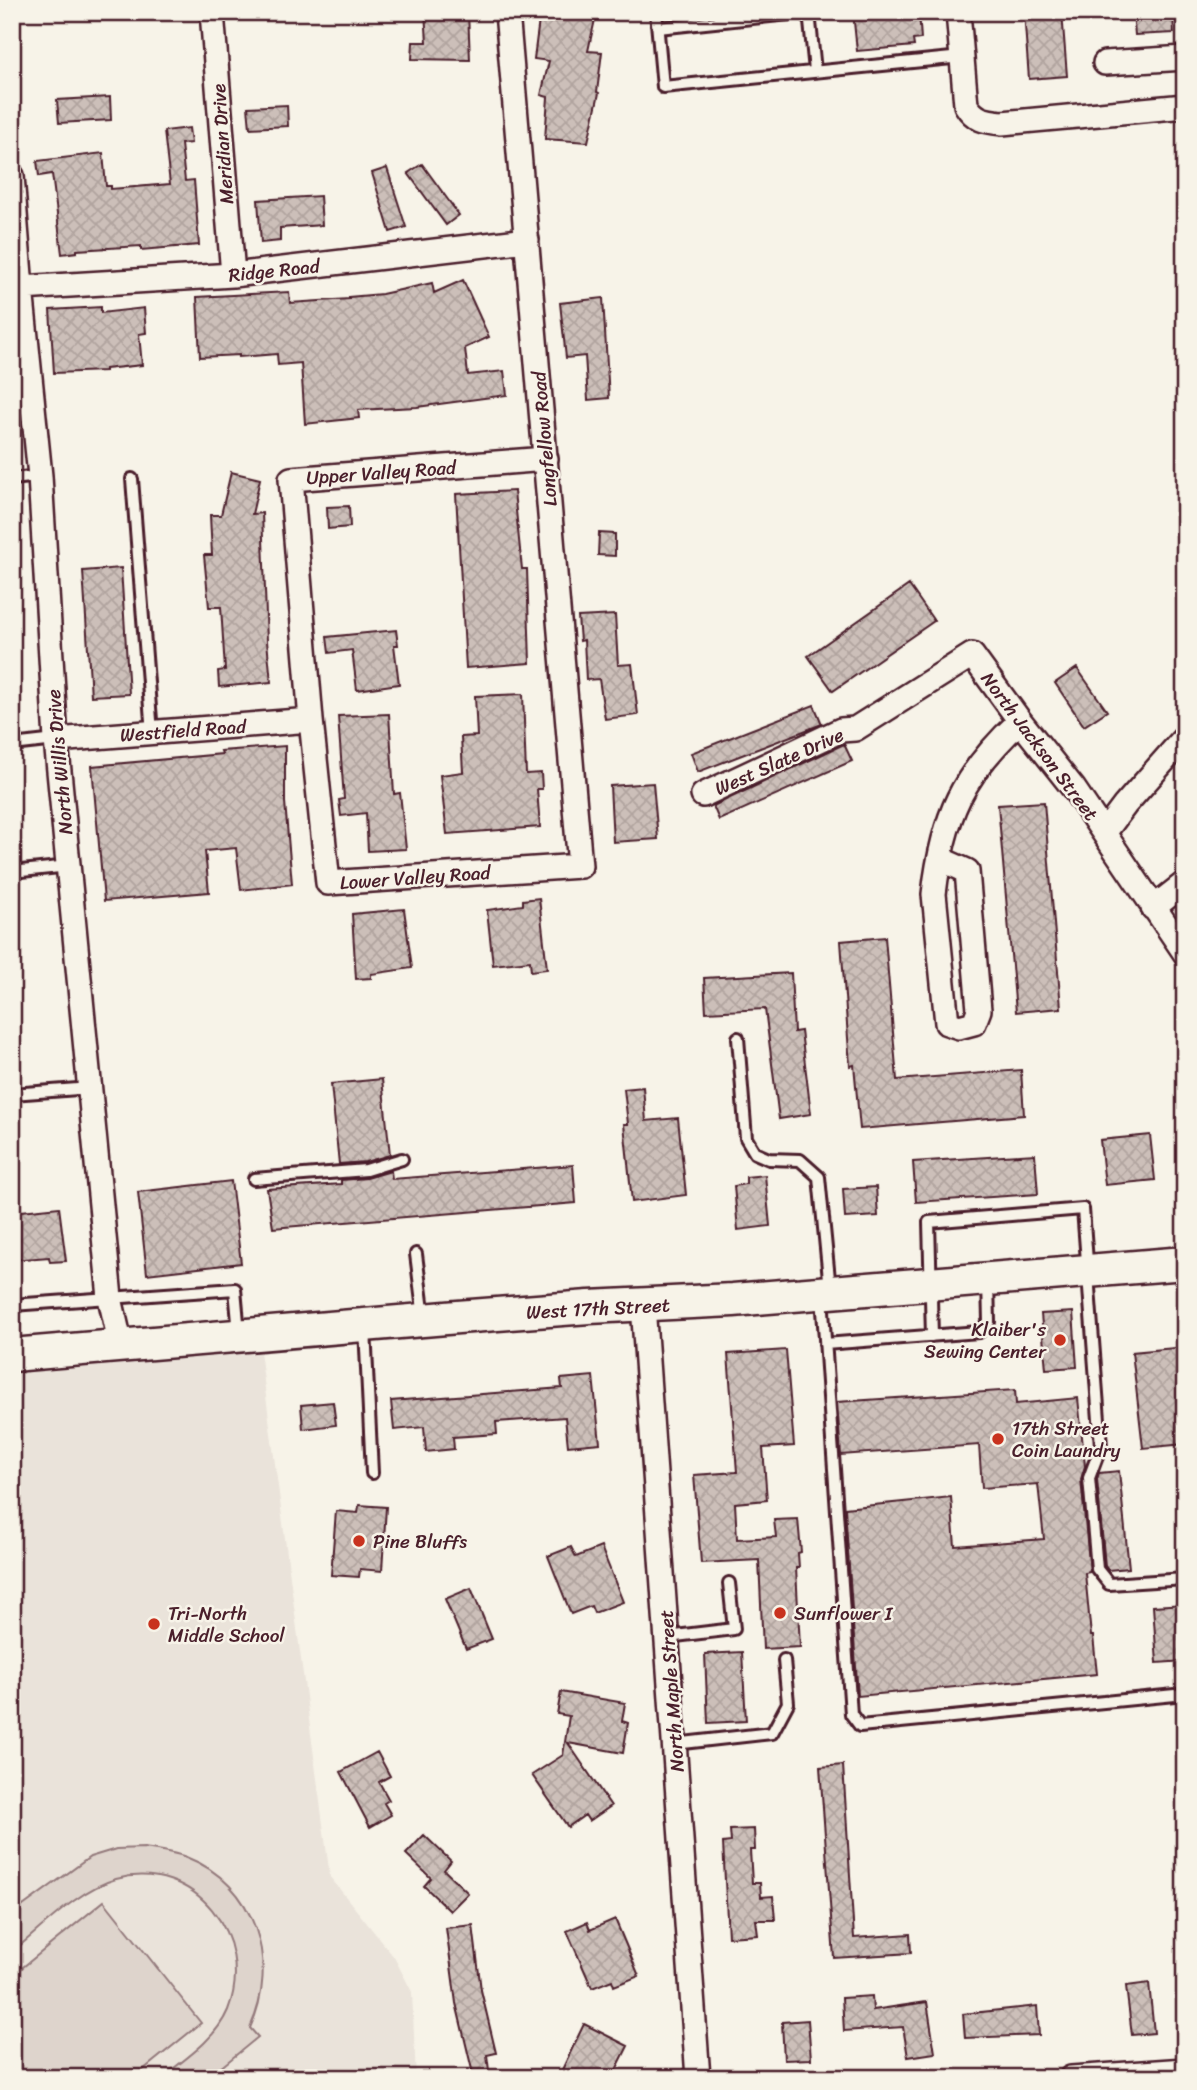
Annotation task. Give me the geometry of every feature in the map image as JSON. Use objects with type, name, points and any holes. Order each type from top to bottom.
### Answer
[{"type":"main road","name":"West 17th Street","points":[[12,1355],[424,1320],[826,1292],[1185,1263]]},
{"type":"street","name":"Meridian Drive","points":[[212,12],[233,275]]},
{"type":"street","name":"Longfellow Road","points":[[507,12],[580,866]]},
{"type":"street","points":[[958,12],[965,106],[972,115],[982,121],[1002,123],[1185,106]]},
{"type":"street","points":[[1105,63],[1185,58]]},
{"type":"street","name":"North Willis Drive","points":[[13,185],[15,237],[40,476],[56,740],[110,1298],[121,1346]]},
{"type":"street","name":"Ridge Road","points":[[21,288],[233,275],[527,240]]},
{"type":"street","name":"Upper Valley Road","points":[[311,720],[292,479],[545,459]]},
{"type":"street","name":"North Jackson Street","points":[[855,729],[972,655],[1074,789],[1185,953]]},
{"type":"street","name":"Westfield Road","points":[[56,740],[311,720]]},
{"type":"street","name":"Lower Valley Road","points":[[311,720],[328,883],[580,866]]},
{"type":"street","points":[[940,859],[967,871],[979,1010],[974,1023],[959,1027],[947,1023],[934,894],[940,859],[946,828],[974,770],[1020,721]]},
{"type":"street","name":"West Slate Drive","points":[[702,794],[841,730],[855,729]]},
{"type":"street","points":[[1104,833],[1185,737]]},
{"type":"street","points":[[1153,908],[1185,883]]},
{"type":"street","name":"North Maple Street","points":[[643,1305],[698,2078]]},
{"type":"street","points":[[1071,2078],[1185,2070]]},
{"type":"lane","points":[[656,12],[663,86],[962,57]]},
{"type":"lane","points":[[658,28],[809,12],[815,71]]},
{"type":"lane","points":[[12,478],[40,476]]},
{"type":"lane","points":[[132,479],[152,733]]},
{"type":"lane","points":[[12,745],[56,740]]},
{"type":"lane","points":[[12,872],[69,866]]},
{"type":"lane","points":[[738,1038],[746,1138],[755,1153],[769,1159],[800,1160],[819,1177],[826,1292],[825,1344],[851,1714],[860,1726],[1185,1694]]},
{"type":"lane","points":[[12,1094],[91,1088]]},
{"type":"lane","points":[[254,1179],[366,1170],[402,1159]]},
{"type":"lane","points":[[932,1336],[929,1222],[1083,1209],[1101,1446],[1089,1478],[1097,1569],[1109,1584],[1185,1579]]},
{"type":"lane","points":[[416,1254],[424,1320]]},
{"type":"lane","points":[[825,1344],[979,1332],[989,1322],[988,1279]]},
{"type":"lane","points":[[12,1306],[235,1289],[239,1336]]},
{"type":"lane","points":[[365,1325],[372,1473]]},
{"type":"lane","points":[[667,1637],[734,1629],[729,1583]]},
{"type":"lane","points":[[674,1744],[772,1733],[788,1703],[784,1660]]},
{"type":"shaded area","name":"Tri-North Middle School","points":[[260,1351],[330,1877],[394,1957],[412,1992],[416,2078],[12,2078],[12,1371]]},
{"type":"shaded area","points":[[144,1848],[181,1855],[210,1869],[230,1886],[245,1906],[256,1928],[261,1952],[262,1978],[259,2003],[250,2028],[258,2037],[208,2078],[161,2078],[199,2048],[216,2030],[228,2010],[234,1983],[233,1956],[226,1931],[212,1910],[194,1892],[171,1880],[145,1876],[116,1879],[75,1900],[12,1952],[12,1914],[90,1857],[116,1849]]},
{"type":"shaded area","points":[[104,1901],[201,2023],[133,2078],[12,2078],[12,1976]]},
{"type":"building","points":[[425,12],[468,12],[470,60],[412,59],[413,42],[427,42]]},
{"type":"building","points":[[540,12],[583,12],[596,15],[588,51],[602,52],[599,93],[588,142],[545,139],[548,97],[541,95],[549,61],[534,59]]},
{"type":"building","points":[[853,12],[919,12],[921,39],[913,40],[914,46],[857,51]]},
{"type":"building","points":[[1024,12],[1062,12],[1067,76],[1029,79]]},
{"type":"building","points":[[1133,12],[1173,12],[1174,33],[1135,35]]},
{"type":"building","points":[[110,97],[111,120],[59,123],[57,100]]},
{"type":"building","points":[[287,105],[288,126],[250,128],[248,107]]},
{"type":"building","points":[[189,128],[191,143],[181,144],[185,181],[194,180],[199,245],[141,250],[141,246],[77,250],[62,254],[52,174],[39,176],[37,161],[103,153],[106,186],[111,186],[111,189],[170,184],[164,131]]},
{"type":"building","points":[[422,164],[459,215],[446,225],[408,173]]},
{"type":"building","points":[[387,168],[406,227],[390,232],[372,173]]},
{"type":"building","points":[[320,196],[322,225],[280,228],[280,241],[261,243],[258,200]]},
{"type":"building","points":[[463,280],[489,337],[465,348],[468,375],[504,371],[507,395],[417,407],[358,410],[359,418],[305,424],[301,363],[278,365],[277,354],[200,357],[197,297],[289,292],[290,303],[349,299],[432,283],[434,293]]},
{"type":"building","points":[[603,298],[609,398],[588,400],[585,356],[566,358],[560,303]]},
{"type":"building","points":[[101,307],[101,313],[144,308],[146,333],[139,334],[142,365],[105,371],[54,373],[50,310]]},
{"type":"building","points":[[231,472],[260,479],[252,514],[262,513],[271,682],[219,687],[218,671],[225,670],[221,607],[209,607],[204,555],[212,555],[210,515],[221,515]]},
{"type":"building","points":[[514,491],[522,569],[527,569],[530,663],[466,668],[456,494]]},
{"type":"building","points":[[349,506],[350,527],[328,529],[327,507]]},
{"type":"building","points":[[599,533],[615,534],[615,556],[598,555]]},
{"type":"building","points":[[121,568],[129,694],[91,696],[83,571]]},
{"type":"building","points":[[909,585],[934,621],[833,691],[808,656]]},
{"type":"building","points":[[615,615],[618,665],[632,664],[638,715],[605,719],[599,679],[586,680],[584,640],[580,641],[578,617]]},
{"type":"building","points":[[396,630],[398,645],[394,645],[399,684],[357,690],[352,650],[329,653],[327,637]]},
{"type":"building","points":[[1077,668],[1107,711],[1084,726],[1055,683]]},
{"type":"building","points":[[523,694],[526,774],[541,773],[542,789],[537,789],[540,827],[447,834],[440,775],[463,772],[461,737],[477,736],[475,696]]},
{"type":"building","points":[[814,705],[822,724],[698,772],[691,753]]},
{"type":"building","points":[[389,714],[394,794],[400,793],[406,849],[368,851],[366,813],[341,816],[339,800],[344,799],[338,716]]},
{"type":"building","points":[[844,744],[852,761],[719,820],[713,806]]},
{"type":"building","points":[[285,746],[285,802],[292,884],[241,890],[236,848],[205,851],[209,892],[104,901],[92,766]]},
{"type":"building","points":[[653,783],[658,839],[613,842],[610,786]]},
{"type":"building","points":[[1044,802],[1061,1008],[1016,1012],[998,805]]},
{"type":"building","points":[[539,898],[547,969],[531,971],[530,961],[493,965],[487,910],[523,905],[523,900]]},
{"type":"building","points":[[404,909],[412,968],[356,979],[352,914]]},
{"type":"building","points":[[885,937],[897,1080],[1021,1070],[1024,1115],[860,1129],[854,1065],[850,1066],[841,941]]},
{"type":"building","points":[[791,973],[794,1032],[801,1031],[811,1114],[779,1119],[765,1009],[706,1012],[704,978]]},
{"type":"building","points":[[382,1079],[390,1155],[365,1162],[339,1164],[331,1084]]},
{"type":"building","points":[[643,1087],[646,1121],[678,1118],[686,1195],[632,1202],[624,1124],[628,1124],[624,1089]]},
{"type":"building","points":[[1150,1135],[1155,1180],[1105,1185],[1100,1140]]},
{"type":"building","points":[[1035,1154],[1038,1194],[916,1202],[913,1162]]},
{"type":"building","points":[[573,1165],[576,1203],[273,1228],[267,1189],[341,1184],[341,1180],[367,1178],[391,1171],[392,1179]]},
{"type":"building","points":[[765,1175],[770,1226],[738,1230],[734,1186],[746,1184],[746,1177]]},
{"type":"building","points":[[231,1181],[241,1263],[147,1274],[138,1192]]},
{"type":"building","points":[[876,1187],[878,1216],[845,1218],[843,1189]]},
{"type":"building","points":[[59,1207],[66,1261],[50,1262],[49,1257],[12,1260],[12,1212]]},
{"type":"building","points":[[1073,1312],[1077,1367],[1046,1369],[1041,1314]]},
{"type":"building","points":[[1185,1347],[1185,1444],[1143,1448],[1132,1352]]},
{"type":"building","points":[[786,1350],[794,1446],[763,1448],[767,1500],[735,1503],[737,1539],[776,1537],[774,1520],[798,1519],[801,1552],[798,1553],[799,1568],[796,1568],[800,1647],[763,1649],[759,1560],[701,1563],[694,1475],[737,1472],[728,1354]]},
{"type":"building","points":[[593,1376],[600,1443],[568,1446],[565,1417],[496,1422],[497,1434],[453,1437],[454,1449],[426,1452],[424,1427],[394,1430],[391,1401],[562,1388],[561,1379]]},
{"type":"building","points":[[1015,1390],[1016,1404],[1078,1398],[1085,1466],[1081,1479],[1090,1572],[1085,1573],[1097,1674],[858,1696],[845,1508],[951,1497],[955,1546],[1044,1539],[1038,1484],[982,1488],[979,1445],[841,1455],[837,1402]]},
{"type":"building","points":[[333,1402],[336,1425],[303,1429],[301,1405]]},
{"type":"building","points":[[1119,1471],[1129,1568],[1108,1570],[1105,1566],[1097,1479],[1099,1473]]},
{"type":"building","name":"Pine Bluffs","points":[[359,1505],[386,1507],[382,1571],[360,1569],[359,1577],[331,1575],[336,1511],[358,1513]]},
{"type":"building","points":[[571,1547],[576,1557],[601,1547],[623,1602],[594,1613],[591,1606],[571,1614],[548,1556]]},
{"type":"building","points":[[471,1588],[492,1639],[466,1649],[445,1599]]},
{"type":"building","points":[[1185,1604],[1185,1661],[1157,1663],[1153,1606]]},
{"type":"building","points":[[742,1652],[746,1721],[708,1723],[705,1654]]},
{"type":"building","points":[[561,1692],[625,1703],[622,1721],[628,1723],[623,1753],[568,1743],[611,1806],[589,1821],[585,1815],[568,1827],[532,1775],[563,1755],[569,1716],[557,1714]]},
{"type":"building","points":[[377,1752],[390,1776],[379,1782],[389,1800],[384,1803],[391,1815],[370,1827],[341,1772]]},
{"type":"building","points":[[843,1765],[854,1938],[910,1934],[911,1953],[834,1958],[820,1767]]},
{"type":"building","points":[[754,1829],[755,1850],[750,1850],[752,1883],[760,1883],[761,1897],[773,1896],[775,1920],[756,1920],[758,1935],[728,1937],[723,1843],[731,1842],[730,1830]]},
{"type":"building","points":[[424,1835],[451,1861],[444,1870],[468,1893],[450,1911],[424,1886],[431,1878],[406,1854]]},
{"type":"building","points":[[615,1919],[639,1976],[614,1986],[612,1980],[592,1988],[567,1931],[587,1922],[590,1930]]},
{"type":"building","points":[[473,1925],[481,1990],[496,2053],[487,2055],[490,2078],[474,2078],[456,2003],[446,1928]]},
{"type":"building","points":[[1149,1983],[1154,2033],[1132,2035],[1126,1986]]},
{"type":"building","points":[[872,1996],[873,2010],[927,2002],[935,2053],[908,2057],[903,2027],[844,2031],[842,1998]]},
{"type":"building","points":[[1037,2006],[1039,2035],[965,2038],[963,2014]]},
{"type":"building","points":[[808,2020],[811,2059],[784,2060],[782,2022]]},
{"type":"building","points":[[584,2024],[628,2046],[612,2078],[558,2078]]},
{"type":"place","name":"Klaiber's Sewing Center","points":[[1060,1340]]},
{"type":"place","name":"17th Street Coin Laundry","points":[[998,1439]]},
{"type":"place","name":"Pine Bluffs","points":[[359,1541]]},
{"type":"place","name":"Sunflower I","points":[[780,1613]]},
{"type":"place","name":"Tri-North Middle School","points":[[154,1624]]}]
